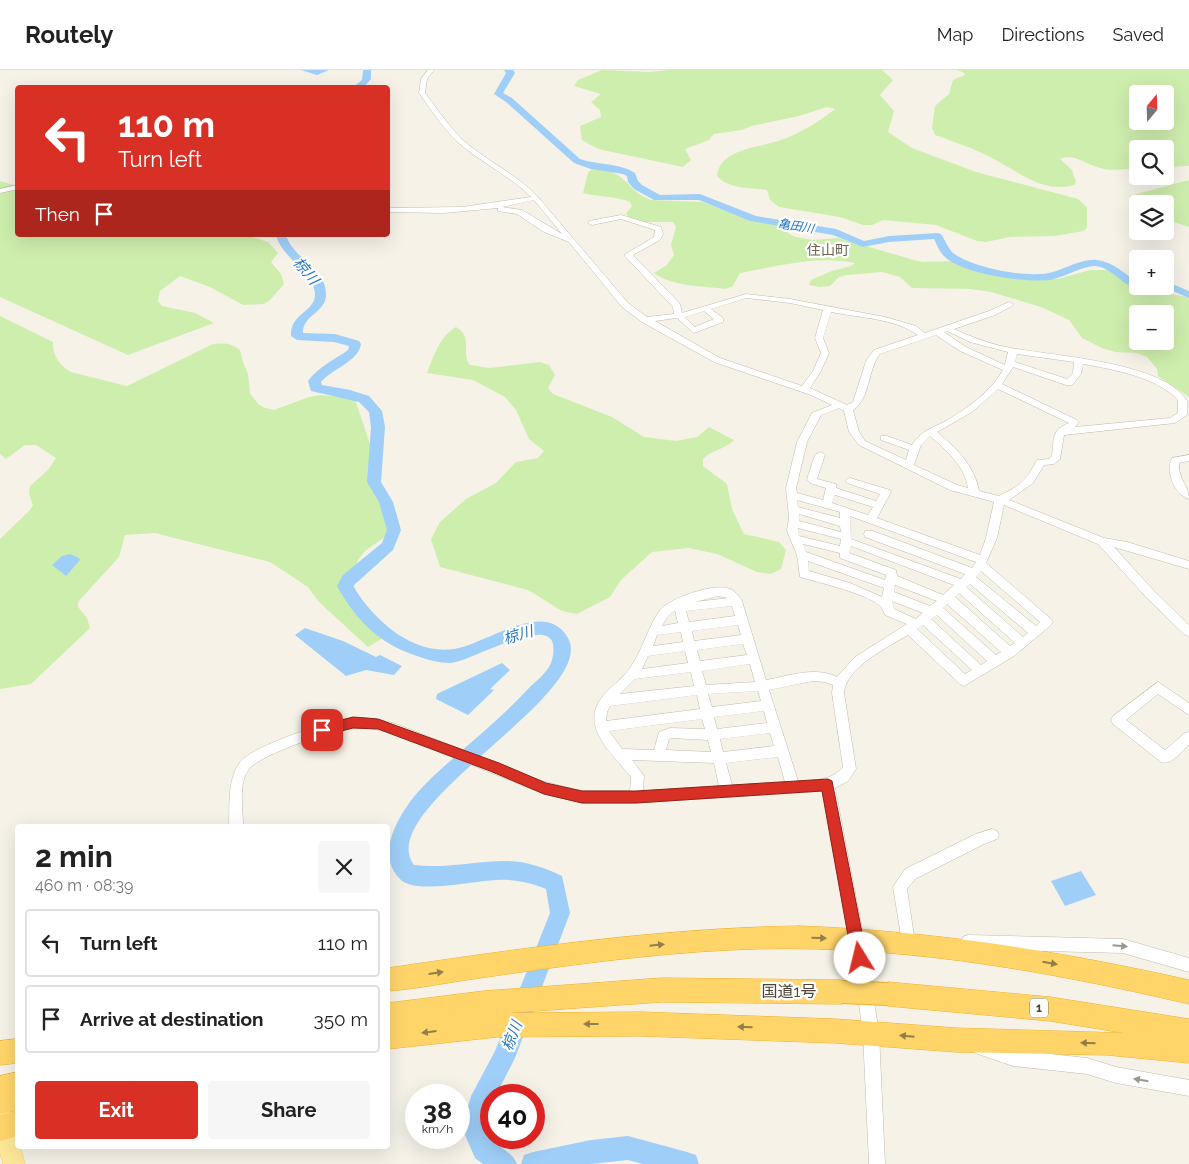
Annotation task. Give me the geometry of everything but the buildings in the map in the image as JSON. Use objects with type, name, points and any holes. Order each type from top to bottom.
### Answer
[{"type":"highway","points":[[390,980],[513,961],[741,938],[857,939],[950,946],[1122,976],[1189,992]]},
{"type":"highway","name":"国道1号","points":[[390,1015],[484,1003],[638,992],[842,992],[968,1000],[1050,1009],[1189,1031]]},
{"type":"highway","points":[[390,1037],[497,1024],[640,1024],[871,1033],[956,1040],[1107,1044],[1189,1051]]},
{"type":"highway","points":[[0,1053],[15,1051]]},
{"type":"highway","points":[[0,1088],[15,1085]]},
{"type":"highway","points":[[4,1118],[15,1102]]},
{"type":"main road","points":[[4,1118],[14,1164]]},
{"type":"street","points":[[431,70],[424,79],[422,93],[453,133],[474,153],[521,183],[536,198],[624,305],[645,320],[717,360],[804,390],[844,407],[854,432],[862,443],[954,488],[1000,500],[1102,541],[1127,546],[1189,564]]},
{"type":"street","points":[[0,191],[15,188]]},
{"type":"street","points":[[390,210],[434,212],[492,208],[536,198]]},
{"type":"street","points":[[492,208],[519,212],[547,230],[572,241]]},
{"type":"street","points":[[592,223],[621,217],[658,229],[659,234],[657,238],[628,255],[677,306],[678,315],[694,330],[720,320],[706,309]]},
{"type":"street","points":[[645,320],[706,309],[746,296],[790,301],[885,319],[913,328],[923,335]]},
{"type":"street","points":[[1009,304],[992,313],[923,335],[873,355],[857,403],[817,413],[798,454],[791,494],[794,509],[792,531],[802,554],[804,574],[829,579],[876,597],[889,591],[947,599],[1010,653]]},
{"type":"street","points":[[804,390],[817,371],[825,353],[819,338],[828,309]]},
{"type":"street","points":[[947,328],[964,337],[1013,350],[1125,369],[1153,380],[1180,397],[1183,403],[1182,415],[1172,421],[1060,432]]},
{"type":"street","points":[[936,331],[963,349],[1009,366],[1069,383],[1077,374],[1079,360]]},
{"type":"street","points":[[909,467],[915,449],[922,437],[965,412],[997,385],[1009,366],[1013,350]]},
{"type":"street","points":[[236,824],[237,783],[240,771],[250,760],[268,750],[322,730],[345,724],[364,722],[396,729],[544,788],[582,797],[636,797],[828,785],[843,777],[850,769],[838,693],[839,683],[859,660],[924,618],[947,599],[972,574],[989,546],[1000,500],[1023,488],[1032,480],[1040,462],[1051,462],[1057,457],[1060,432],[1063,428],[1073,425],[1074,422],[997,385]]},
{"type":"street","points":[[931,432],[954,451],[973,484],[974,493]]},
{"type":"street","points":[[884,438],[915,449]]},
{"type":"street","points":[[820,455],[813,481],[832,486],[826,504]]},
{"type":"street","points":[[1189,458],[1175,460],[1174,463],[1177,480],[1189,496]]},
{"type":"street","points":[[848,546],[869,534],[879,505],[886,492],[850,481]]},
{"type":"street","points":[[831,490],[879,505]]},
{"type":"street","points":[[791,494],[845,510],[928,539],[972,574],[1047,622],[1010,653],[964,680],[924,618]]},
{"type":"street","points":[[794,509],[844,523]]},
{"type":"street","points":[[842,569],[848,546],[844,523],[845,510]]},
{"type":"street","points":[[793,523],[848,546],[911,564],[972,574]]},
{"type":"street","points":[[869,534],[972,574],[1023,643]]},
{"type":"street","points":[[794,538],[848,546],[892,573],[889,591],[889,612],[924,618],[996,662]]},
{"type":"street","points":[[1102,541],[1150,594],[1189,632]]},
{"type":"street","points":[[911,564],[934,544]]},
{"type":"street","points":[[802,554],[842,569],[889,591],[924,618],[980,671]]},
{"type":"street","points":[[636,797],[638,776],[609,743],[601,727],[600,712],[606,701],[632,675],[668,608],[736,601],[794,787]]},
{"type":"street","points":[[679,606],[727,790]]},
{"type":"street","points":[[654,631],[742,620]]},
{"type":"street","points":[[644,652],[748,639]]},
{"type":"street","points":[[632,675],[755,659]]},
{"type":"street","points":[[606,701],[701,690],[762,686],[813,676],[827,677],[839,683]]},
{"type":"street","points":[[1189,710],[1158,687],[1117,720],[1165,758],[1189,737]]},
{"type":"street","points":[[601,727],[768,705]]},
{"type":"street","points":[[659,756],[663,736],[670,732],[713,735],[775,727]]},
{"type":"street","points":[[620,754],[719,758],[783,751]]},
{"type":"street","points":[[828,785],[857,939],[871,1033],[877,1164]]},
{"type":"street","points":[[908,943],[900,887],[910,874],[980,838],[992,835]]},
{"type":"street","points":[[950,946],[968,942],[1123,946],[1189,965]]},
{"type":"street","points":[[956,1040],[1013,1058],[1087,1066],[1116,1076],[1189,1088]]},
{"type":"green space","points":[[602,70],[650,72],[669,70],[882,70],[893,80],[880,95],[894,111],[888,132],[912,148],[976,172],[1078,199],[1087,207],[1087,228],[1083,231],[1055,236],[1010,237],[986,242],[977,241],[936,225],[883,220],[872,225],[863,225],[840,217],[779,207],[770,200],[767,190],[733,186],[717,176],[720,166],[726,159],[744,150],[775,142],[797,133],[835,109],[827,107],[799,116],[751,126],[742,130],[714,134],[709,140],[685,149],[691,160],[683,167],[598,149],[582,140],[580,126],[601,117],[600,110],[591,102],[601,94],[574,86],[578,80]]},
{"type":"green space","points":[[956,70],[1189,70],[1189,166],[1174,167],[1174,140],[1129,140],[1129,169],[1107,169],[1078,159],[1065,157],[1060,159],[1072,170],[1076,182],[1074,185],[1051,186],[1031,180],[985,154],[935,135],[932,128],[935,106],[949,94],[953,80],[965,75],[963,72]]},
{"type":"green space","points":[[592,169],[604,170],[613,172],[635,191],[651,200],[702,202],[754,221],[782,225],[789,234],[796,237],[813,240],[838,238],[923,262],[954,261],[972,268],[1021,278],[1058,279],[1090,270],[1109,270],[1119,273],[1129,279],[1129,295],[1174,295],[1189,297],[1189,397],[1158,376],[1157,369],[1147,357],[1136,353],[1115,352],[1102,348],[1082,338],[1069,320],[1041,307],[991,292],[970,289],[912,288],[900,277],[882,272],[839,277],[830,286],[809,285],[811,280],[855,263],[827,260],[798,262],[740,273],[733,286],[726,289],[670,281],[654,273],[667,265],[674,255],[671,245],[676,227],[673,222],[646,222],[630,219],[626,214],[632,206],[630,202],[583,193],[588,173]]},
{"type":"green space","points":[[1189,180],[1189,227],[1174,222],[1174,195],[1133,195]]},
{"type":"green space","points":[[0,181],[15,185],[15,237],[252,237],[268,242],[278,253],[271,262],[281,274],[284,284],[264,304],[243,305],[210,287],[180,276],[160,291],[158,301],[162,306],[195,313],[214,323],[128,355],[0,297]]},
{"type":"green space","points":[[0,316],[53,342],[58,360],[63,367],[71,372],[127,386],[213,344],[224,344],[234,346],[240,350],[248,374],[250,393],[258,404],[265,408],[274,410],[309,397],[321,395],[355,399],[371,447],[372,463],[380,496],[393,520],[385,537],[365,551],[358,560],[352,579],[365,617],[383,638],[368,647],[319,602],[308,587],[270,562],[155,533],[125,535],[119,557],[78,602],[78,607],[87,618],[90,628],[31,684],[0,689],[0,539],[30,510],[33,505],[29,494],[30,486],[48,470],[56,458],[36,445],[25,445],[6,459],[0,454]]},
{"type":"green space","points":[[456,327],[461,331],[466,340],[466,355],[470,365],[490,368],[540,362],[549,365],[555,375],[548,388],[553,394],[612,417],[644,437],[676,441],[697,437],[709,427],[734,440],[727,446],[710,453],[703,459],[703,466],[727,484],[732,509],[744,534],[779,542],[786,550],[781,569],[771,574],[757,572],[717,554],[689,548],[652,552],[621,580],[610,597],[577,614],[562,611],[528,590],[440,567],[431,539],[440,522],[466,499],[496,483],[516,462],[538,458],[544,451],[529,439],[516,410],[505,397],[473,380],[427,373],[441,341]]},
{"type":"water","points":[[70,554],[80,560],[66,576],[52,565],[62,556]]},
{"type":"water","points":[[305,628],[343,641],[376,657],[380,655],[402,666],[394,675],[366,670],[346,676],[295,635]]},
{"type":"water","points":[[502,663],[510,670],[490,689],[494,690],[468,715],[436,699],[437,694]]},
{"type":"water","points":[[1081,871],[1096,895],[1065,906],[1051,881]]},
{"type":"waterway","name":"椋川","points":[[305,70],[317,72],[325,70]]},
{"type":"waterway","name":"椋川","points":[[360,85],[366,81],[367,70]]},
{"type":"waterway","name":"亀田川","points":[[508,70],[511,73],[498,94],[509,100],[577,161],[591,166],[626,171],[632,175],[633,182],[638,187],[658,198],[700,197],[754,219],[836,232],[863,244],[889,239],[937,236],[947,253],[954,258],[1009,276],[1025,278],[1052,276],[1095,263],[1107,266],[1129,281]]},
{"type":"waterway","name":"椋川","points":[[282,237],[288,251],[314,277],[320,288],[318,304],[299,323],[297,336],[335,338],[355,344],[354,351],[318,376],[314,381],[316,388],[334,393],[350,394],[364,399],[375,411],[378,427],[374,482],[386,502],[394,530],[388,546],[349,579],[345,586],[352,598],[368,619],[387,636],[410,648],[441,656],[458,655],[513,633],[529,629],[543,628],[554,631],[561,641],[561,658],[554,673],[512,717],[425,798],[405,829],[398,847],[400,860],[409,874],[432,877],[508,870],[540,876],[555,883],[560,913],[504,1058],[483,1096],[474,1128],[483,1150],[505,1164]]},
{"type":"waterway","name":"亀田川","points":[[1174,288],[1189,295]]},
{"type":"waterway","name":"椋川","points":[[533,1164],[591,1152],[628,1148],[687,1164]]},
{"type":"district","name":"住山町","points":[[828,250]]},
{"type":"route","points":[[322,730],[353,723],[378,724],[396,729],[544,788],[582,797],[636,797],[828,785],[860,958]]}]
